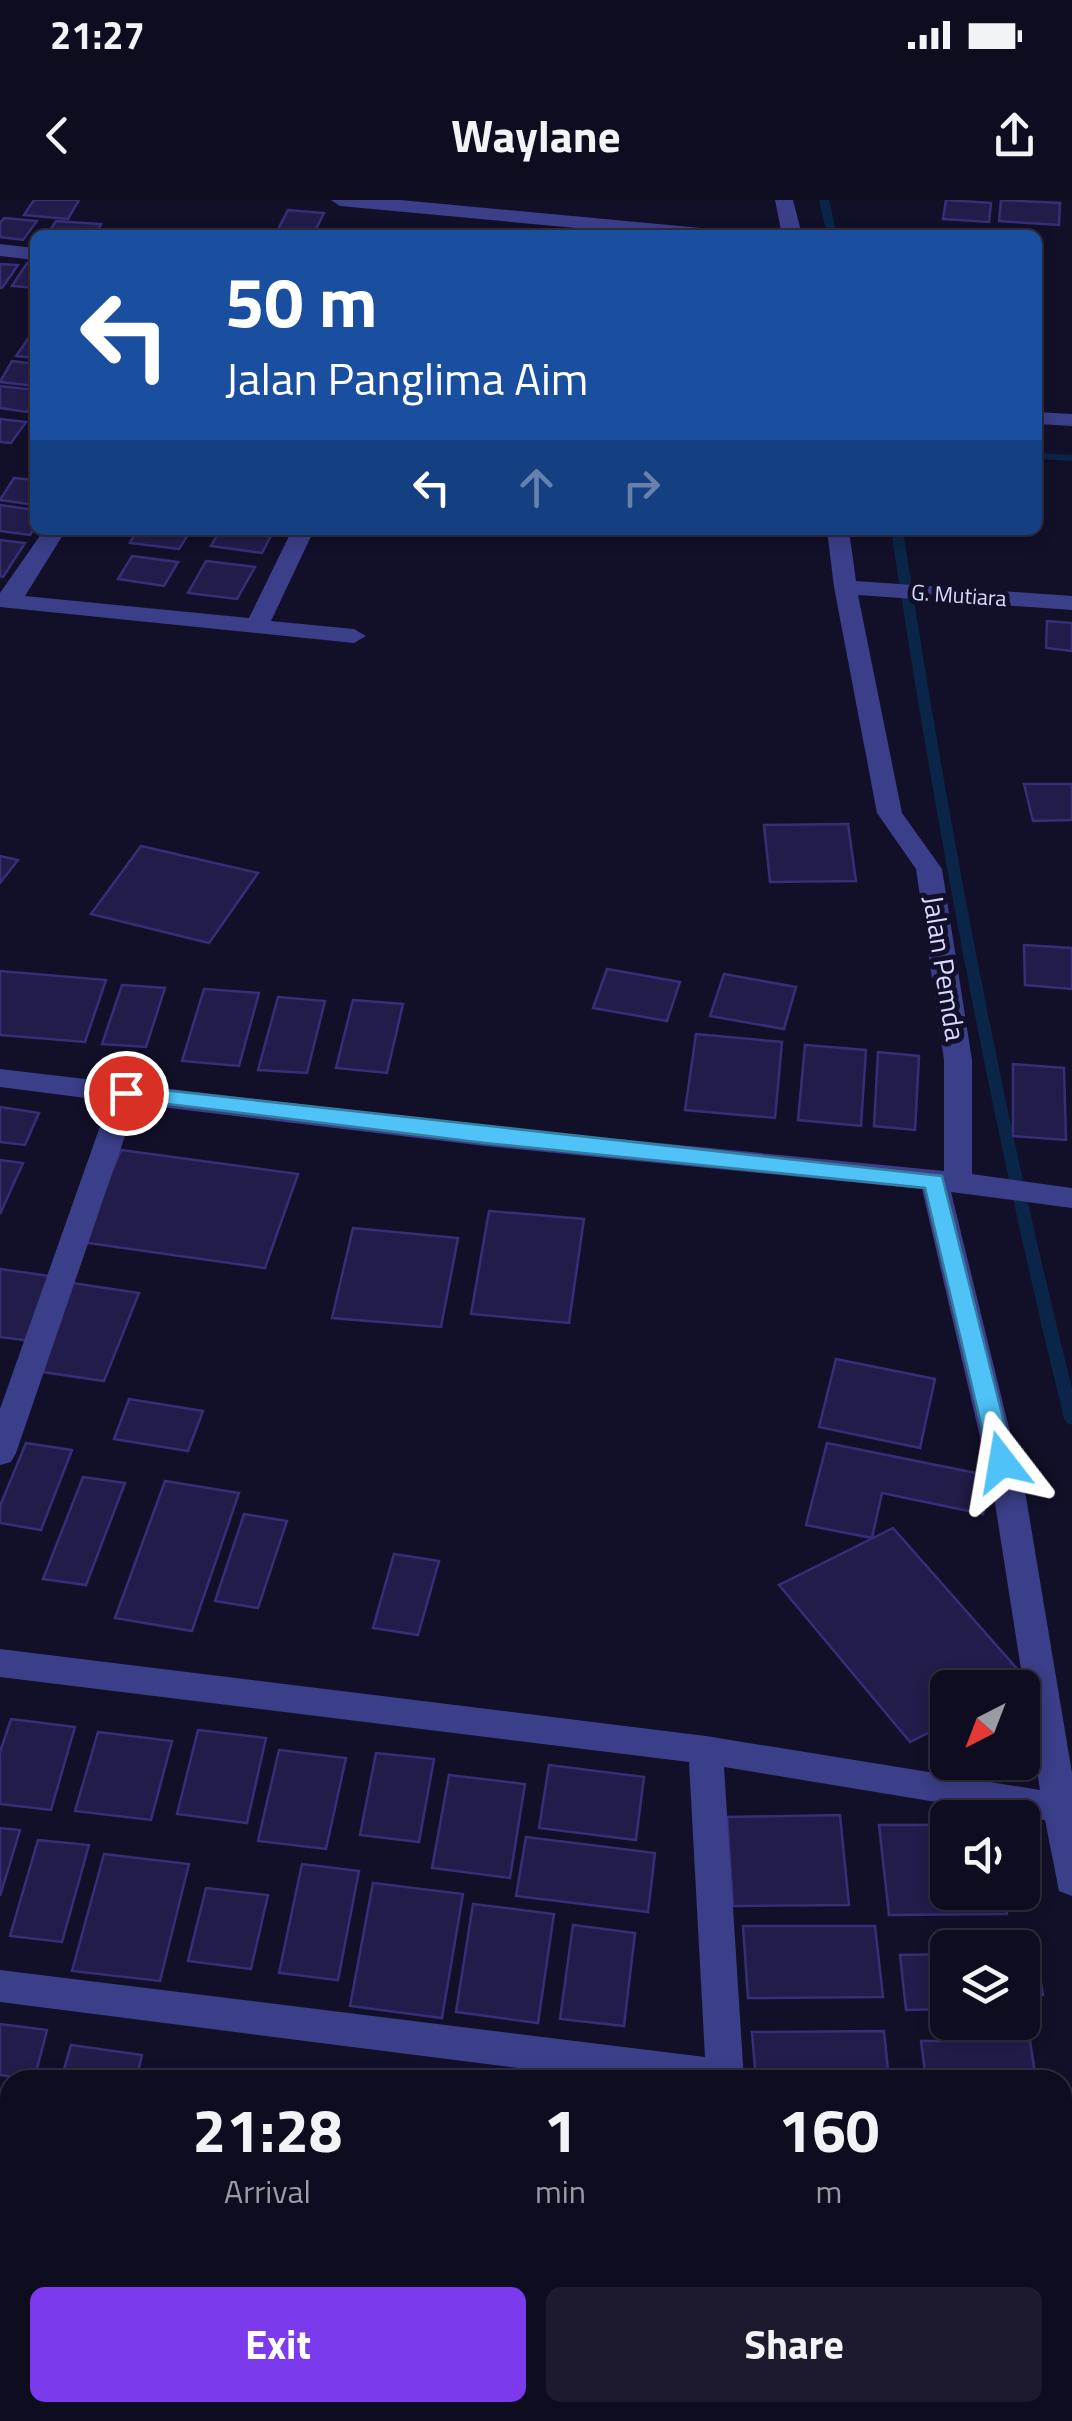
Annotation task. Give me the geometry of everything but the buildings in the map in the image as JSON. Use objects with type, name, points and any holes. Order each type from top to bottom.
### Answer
[{"type":"street","points":[[340,200],[659,230]]},
{"type":"street","points":[[784,200],[791,230]]},
{"type":"street","points":[[0,250],[30,253]]},
{"type":"street","points":[[1042,418],[1072,420]]},
{"type":"street","points":[[51,535],[5,600],[354,636]]},
{"type":"street","points":[[257,625],[301,535]]},
{"type":"street","name":"Jalan Pemda","points":[[839,535],[845,588],[890,813],[929,869],[958,1060],[955,1183],[1066,1808],[1072,1880]]},
{"type":"street","name":"G. Mutiara","points":[[845,588],[1072,603]]},
{"type":"street","points":[[0,1078],[485,1136],[1072,1198]]},
{"type":"street","points":[[0,1453],[126,1093]]},
{"type":"street","points":[[0,1664],[706,1750],[1066,1808]]},
{"type":"street","points":[[706,1750],[725,2070]]},
{"type":"street","points":[[0,1986],[662,2070]]},
{"type":"waterway","points":[[824,200],[831,230]]},
{"type":"waterway","points":[[1042,456],[1072,458]]},
{"type":"waterway","points":[[898,535],[932,754],[973,977],[1019,1199],[1072,1419]]},
{"type":"route","points":[[126,1093],[485,1136],[934,1181],[1002,1462]]}]
